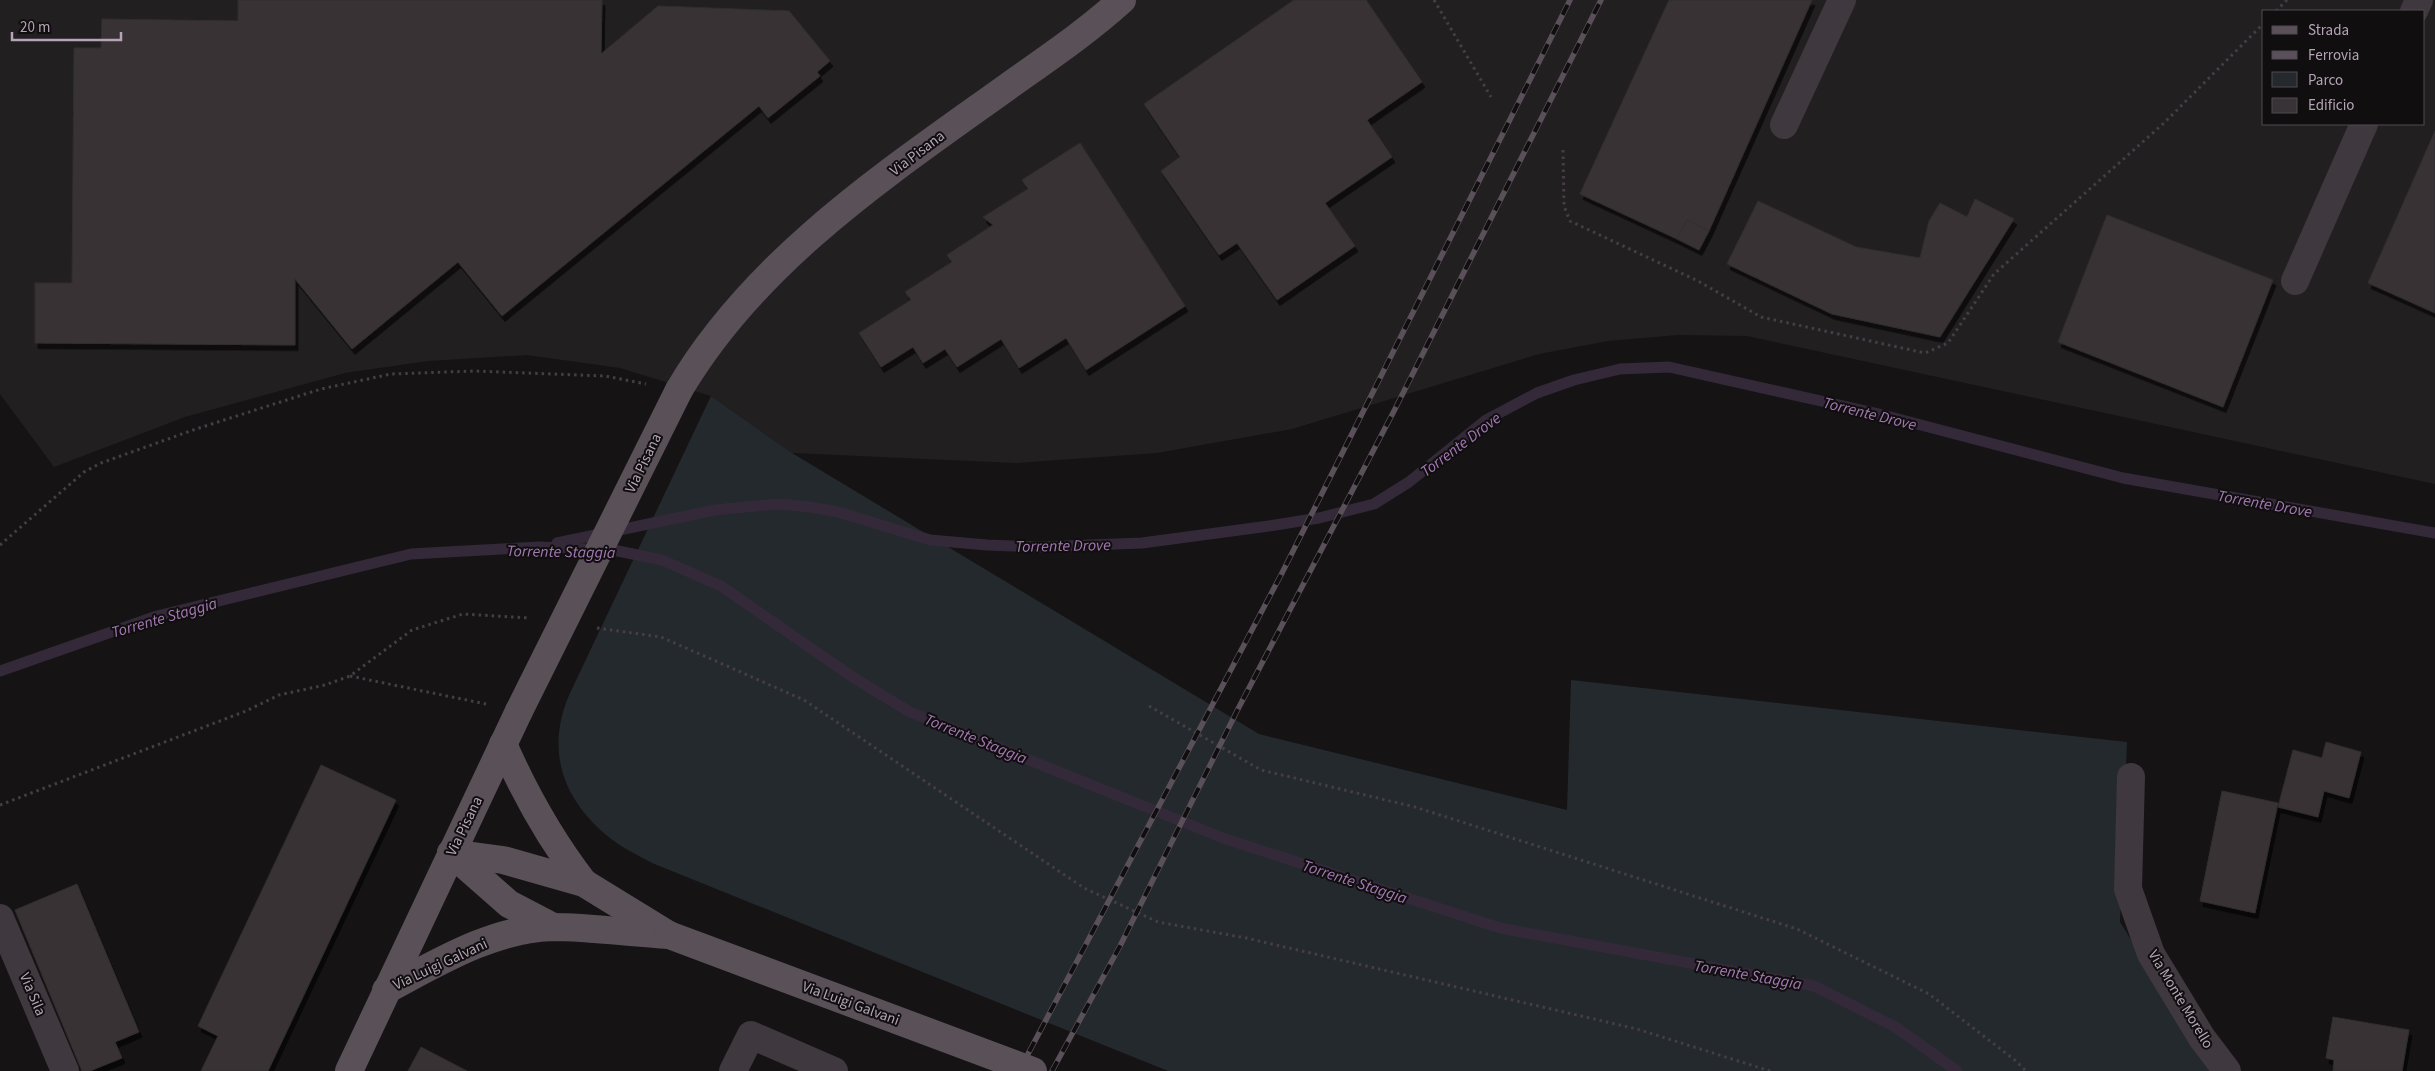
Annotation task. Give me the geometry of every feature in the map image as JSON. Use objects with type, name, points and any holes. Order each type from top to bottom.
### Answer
[{"type":"main road","name":"Via Pisana","points":[[348,1071],[519,711],[678,390],[706,346],[731,315],[778,266],[904,162],[1067,44],[1122,0]]},
{"type":"main road","name":"Via Luigi Galvani","points":[[503,744],[522,787],[546,830],[584,882]]},
{"type":"main road","name":"Via Luigi Galvani","points":[[451,853],[502,860],[584,882],[669,935],[1033,1071]]},
{"type":"main road","name":"Via Luigi Galvani","points":[[451,853],[509,904],[553,927]]},
{"type":"main road","name":"Via Luigi Galvani","points":[[386,990],[445,959],[510,933],[553,927],[669,935]]},
{"type":"street","points":[[1784,125],[1842,0]]},
{"type":"street","points":[[2295,281],[2364,125]]},
{"type":"street","name":"Via Monte Morello","points":[[2131,777],[2128,889],[2151,954],[2202,1038],[2227,1071]]},
{"type":"street","name":"Via Sila","points":[[0,918],[65,1071]]},
{"type":"street","points":[[733,1071],[751,1035],[834,1071]]},
{"type":"path","points":[[1434,0],[1492,97]]},
{"type":"path","points":[[2277,10],[2287,0]]},
{"type":"path","points":[[1563,150],[1564,206],[1570,221],[1698,281],[1760,317],[1925,354],[1948,343],[1994,274],[2164,123],[2262,25]]},
{"type":"path","points":[[0,545],[84,472],[100,464],[196,429],[320,389],[391,374],[475,370],[606,376],[678,390]]},
{"type":"path","points":[[0,805],[246,711],[279,695],[325,686],[350,676],[412,630],[463,614],[530,618]]},
{"type":"path","points":[[596,628],[661,637],[804,700],[1084,888],[1158,922],[1246,938],[1637,1029],[1770,1071]]},
{"type":"path","points":[[350,676],[519,711]]},
{"type":"path","points":[[1149,706],[1261,770],[1415,807],[1797,928],[1929,994],[2016,1061],[2026,1071]]},
{"type":"shaded area","points":[[0,0],[2435,0],[2435,484],[1747,336],[1678,335],[1608,341],[1539,354],[1292,429],[1157,453],[1016,463],[792,453],[711,396],[620,368],[527,355],[428,361],[345,373],[185,417],[54,467],[0,394]]},
{"type":"green space","points":[[711,396],[792,453],[1259,734],[1567,810],[1571,680],[2127,742],[2120,922],[2213,1071],[1168,1071],[652,863],[610,838],[593,823],[580,807],[570,790],[563,772],[559,753],[559,734],[570,693]]},
{"type":"building","points":[[238,0],[602,0],[601,54],[658,6],[789,11],[830,61],[817,72],[820,76],[768,118],[759,106],[502,316],[458,262],[352,349],[295,279],[295,345],[35,343],[35,283],[72,283],[74,48],[101,48],[102,19],[238,21]]},
{"type":"building","points":[[1294,0],[1366,0],[1422,82],[1367,120],[1392,157],[1325,203],[1355,246],[1277,300],[1237,243],[1219,255],[1161,171],[1180,157],[1144,104]]},
{"type":"building","points":[[1669,0],[1812,0],[1709,231],[1687,220],[1677,239],[1580,194]]},
{"type":"building","points":[[2435,131],[2435,313],[2368,283]]},
{"type":"building","points":[[1080,143],[1185,306],[1086,370],[1066,338],[1019,368],[1001,339],[957,367],[945,349],[923,363],[913,347],[881,367],[859,333],[911,300],[905,292],[952,262],[947,255],[993,225],[983,217],[1028,189],[1022,180]]},
{"type":"building","points":[[1975,199],[2014,219],[1940,337],[1832,314],[1727,264],[1758,201],[1856,247],[1920,258],[1929,221],[1940,203],[1967,217]]},
{"type":"building","points":[[2107,215],[2273,280],[2223,407],[2058,342]]},
{"type":"building","points":[[1687,220],[1709,231],[1699,250],[1677,239]]},
{"type":"building","points":[[2326,742],[2361,752],[2349,798],[2324,791],[2318,817],[2278,807],[2293,750],[2322,758]]},
{"type":"building","points":[[321,765],[396,800],[268,1071],[201,1071],[218,1036],[198,1026]]},
{"type":"building","points":[[2222,791],[2278,803],[2255,913],[2200,901]]},
{"type":"building","points":[[77,884],[139,1032],[115,1042],[122,1058],[90,1071],[82,1071],[15,910]]},
{"type":"building","points":[[2333,1017],[2409,1030],[2402,1071],[2333,1071],[2334,1060],[2326,1058]]},
{"type":"building","points":[[421,1047],[467,1071],[408,1071]]},
{"type":"waterway","name":"Torrente Drove","points":[[557,543],[715,510],[778,504],[838,512],[930,540],[987,545],[1039,547],[1142,543],[1269,526],[1319,518],[1374,504],[1409,482],[1486,420],[1537,393],[1574,380],[1620,369],[1669,367],[1879,414],[2123,478],[2435,533]]},
{"type":"waterway","name":"Torrente Staggia","points":[[0,671],[157,616],[411,554],[539,547],[613,550],[662,560],[721,586],[854,678],[910,712],[1223,838],[1500,928],[1814,986],[1897,1028],[1957,1071]]},
{"type":"railway","points":[[1019,1071],[1282,573],[1570,0]]},
{"type":"railway","points":[[1052,1071],[1120,946],[1238,709],[1394,411],[1601,0]]}]
